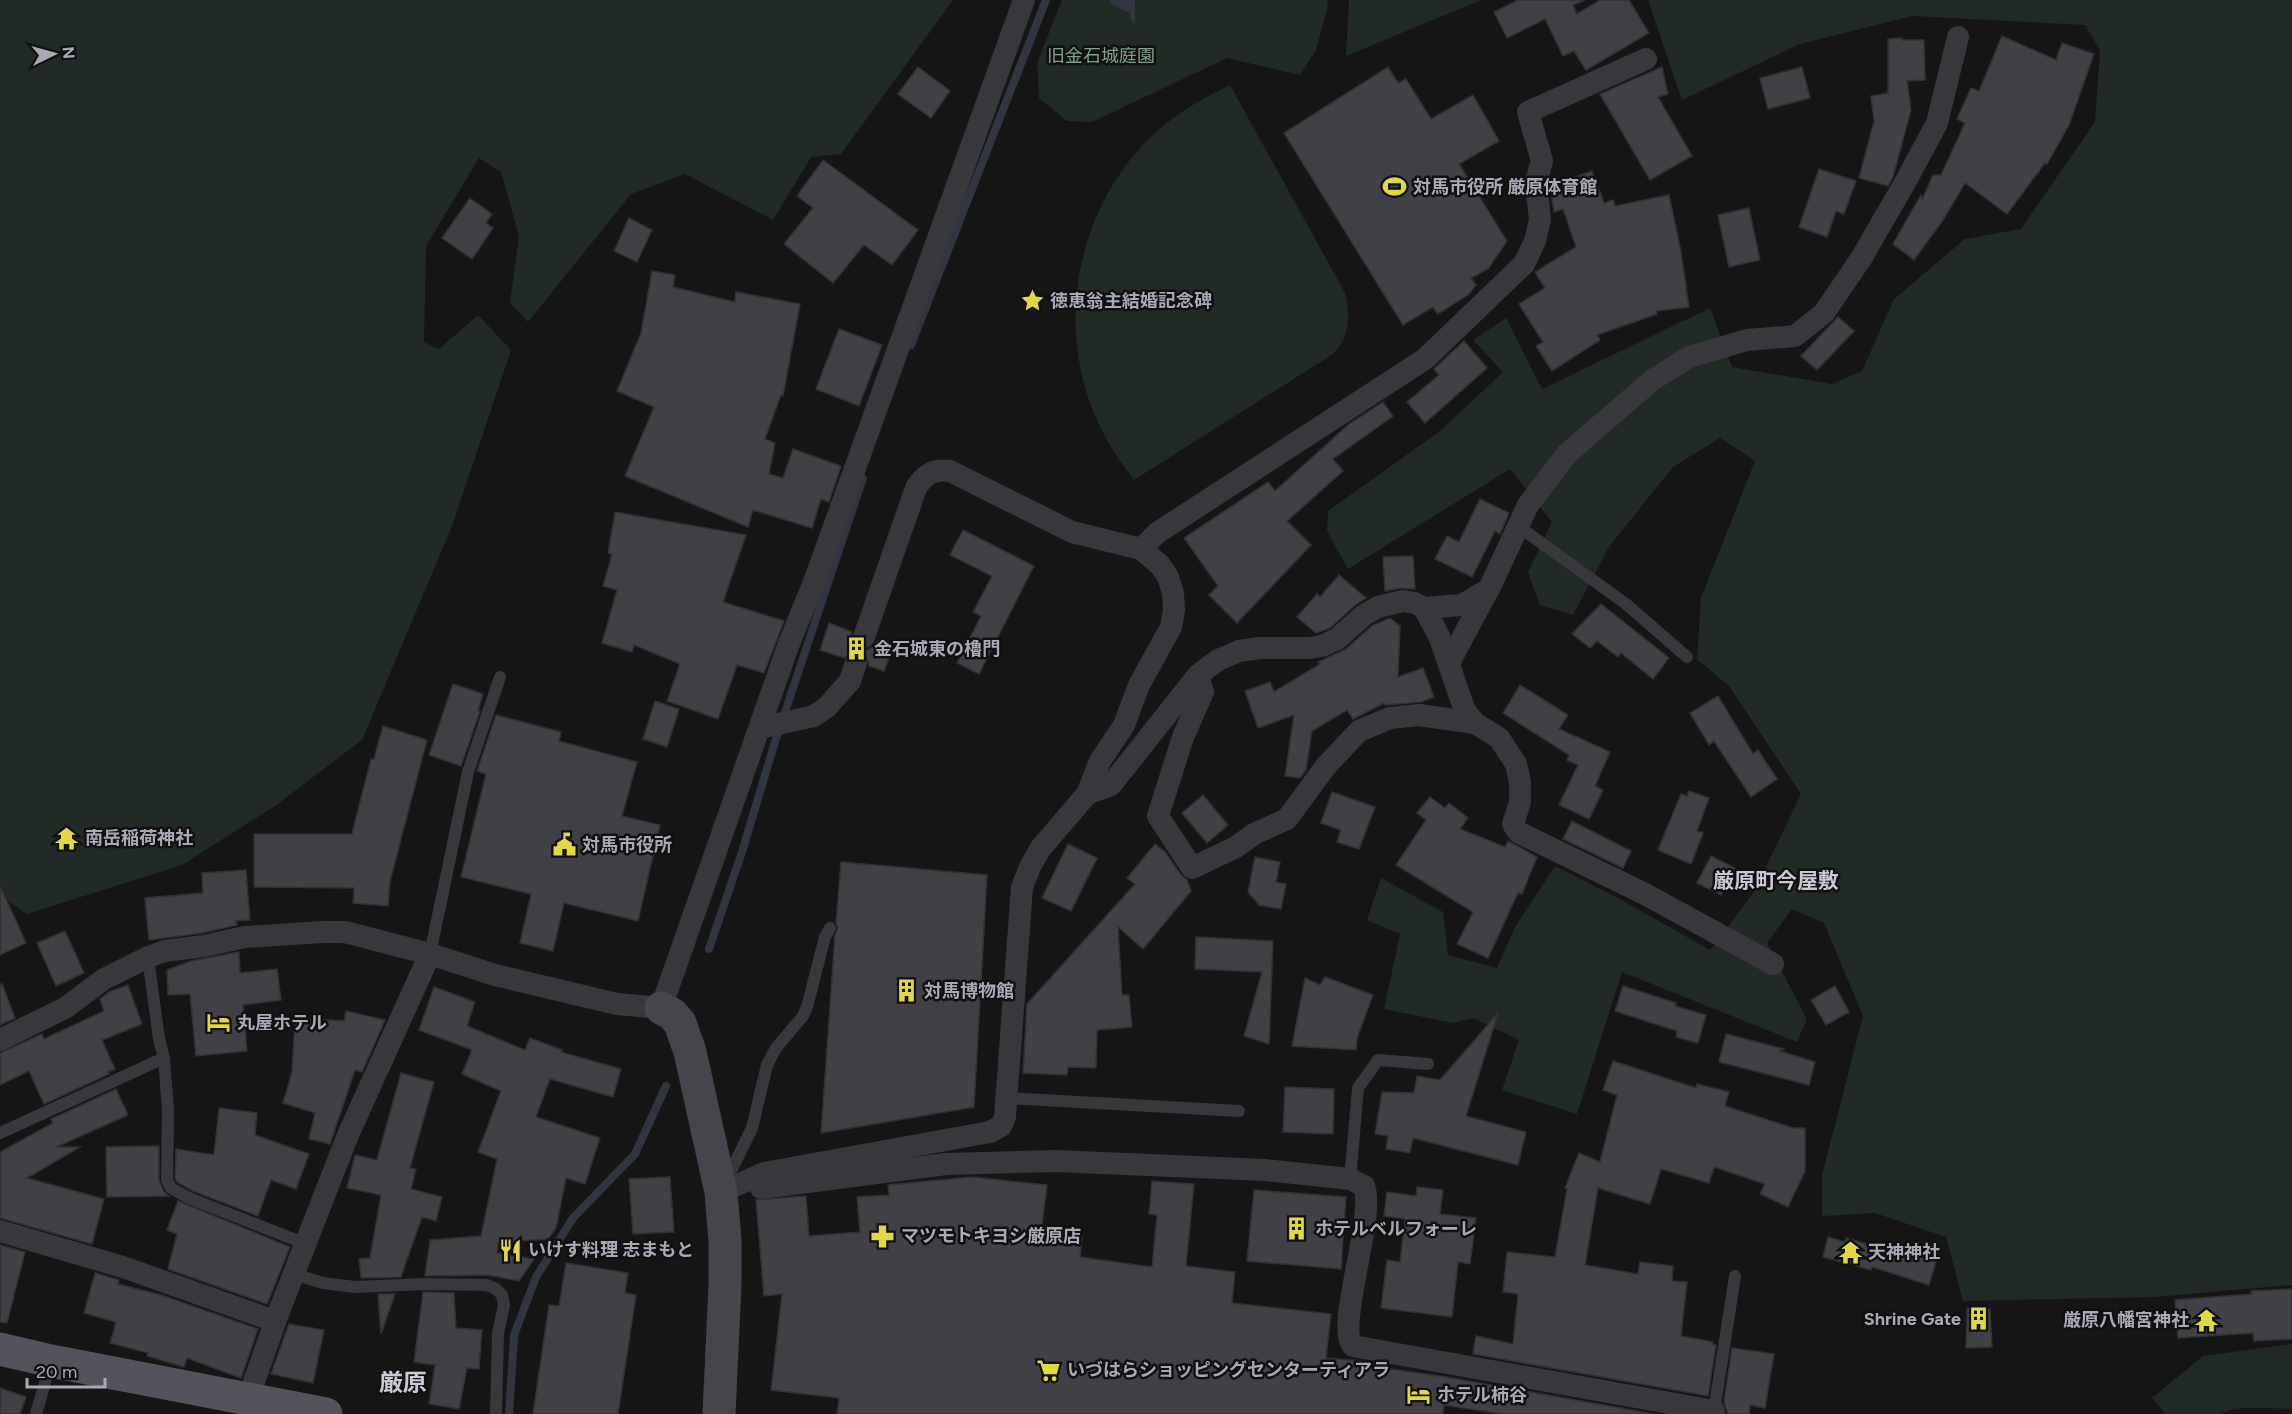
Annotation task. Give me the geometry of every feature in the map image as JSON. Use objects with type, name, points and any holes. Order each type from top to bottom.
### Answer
[{"type":"main road","points":[[0,1349],[235,1400],[326,1414]]},
{"type":"street","points":[[661,1008],[1024,0]]},
{"type":"street","points":[[1449,663],[1489,589],[1528,505],[1567,454],[1651,381],[1689,357],[1747,340],[1795,336],[1824,314],[1868,247],[1937,123],[1958,37]]},
{"type":"street","points":[[1141,549],[1157,533],[1425,358],[1511,277],[1524,264],[1535,241],[1540,220],[1536,181],[1542,161],[1528,112],[1646,59]]},
{"type":"street","points":[[721,1192],[764,1173],[990,1132],[1001,1126],[1005,1117],[1022,886],[1029,867],[1040,849],[1087,794],[1100,761],[1124,725],[1139,685],[1171,627],[1174,610],[1173,593],[1168,577],[1160,565],[1141,549],[1072,532],[950,471],[938,470],[924,476],[916,488],[864,637]]},
{"type":"street","points":[[1424,608],[1462,605],[1489,589]]},
{"type":"street","points":[[1087,794],[1111,785],[1198,675],[1218,660],[1239,651],[1260,648],[1322,646],[1337,639],[1364,615],[1392,602],[1415,603],[1424,608],[1439,636],[1465,711],[1475,723],[1499,738],[1516,764],[1520,782],[1520,802],[1513,824],[1518,832],[1645,894],[1773,964]]},
{"type":"street","points":[[760,728],[814,716],[827,707],[850,681],[856,663]]},
{"type":"street","points":[[1198,675],[1203,692],[1183,737],[1158,816],[1192,868],[1287,819],[1326,766],[1359,731],[1390,718],[1419,715],[1475,723]]},
{"type":"street","points":[[0,1040],[65,1008],[104,978],[165,951],[245,938],[322,932],[345,932],[430,954],[495,975],[606,1001],[661,1008],[672,1014],[680,1023],[690,1052],[721,1192],[725,1286],[719,1414]]},
{"type":"street","points":[[235,1400],[294,1274],[348,1135],[430,954]]},
{"type":"street","points":[[721,1192],[945,1164],[1056,1161],[1265,1170],[1350,1179],[1364,1186],[1368,1200],[1354,1278],[1348,1337],[1353,1346],[1714,1412]]},
{"type":"street","points":[[0,1230],[123,1268],[269,1319]]},
{"type":"lane","points":[[1518,526],[1626,604],[1687,657]]},
{"type":"lane","points":[[430,954],[468,772],[500,677]]},
{"type":"lane","points":[[721,1192],[752,1128],[767,1065],[776,1048],[798,1023],[807,1007],[825,937],[830,928]]},
{"type":"lane","points":[[148,957],[159,1039],[164,1059],[168,1110],[167,1180],[171,1188],[189,1198],[306,1244]]},
{"type":"lane","points":[[0,1133],[164,1059]]},
{"type":"lane","points":[[1350,1179],[1358,1088],[1378,1060],[1428,1064]]},
{"type":"lane","points":[[1006,1098],[1239,1111]]},
{"type":"lane","points":[[294,1274],[322,1283],[355,1287],[487,1285],[496,1289],[502,1295],[504,1305],[498,1333],[496,1414]]},
{"type":"lane","points":[[1714,1412],[1735,1276]]},
{"type":"lane","points":[[36,1414],[51,1361]]},
{"type":"green space","points":[[0,0],[953,0],[841,154],[811,157],[773,220],[685,174],[631,194],[528,322],[510,303],[519,236],[501,172],[479,158],[426,246],[424,342],[439,349],[478,315],[511,350],[452,526],[362,740],[275,806],[182,865],[27,914],[0,895]]},
{"type":"green space","name":"旧金石城庭園","points":[[1062,0],[1327,0],[1328,5],[1316,50],[1300,75],[1227,58],[1092,122],[1067,121],[1039,98],[1037,63]]},
{"type":"green space","points":[[1349,0],[1481,0],[1346,56]]},
{"type":"green space","points":[[1648,0],[2292,0],[2292,1285],[2155,1297],[1963,1301],[1946,1237],[1875,1213],[1822,1216],[1822,1175],[1863,1016],[1824,923],[1792,909],[1767,943],[1807,1019],[1797,1042],[1622,972],[1577,1114],[1502,1090],[1519,1040],[1473,1018],[1453,1023],[1384,1009],[1400,934],[1367,920],[1381,878],[1443,912],[1448,955],[1497,968],[1515,927],[1555,866],[1618,898],[1710,950],[1754,892],[1801,794],[1729,686],[1697,659],[1701,598],[1755,461],[1720,438],[1673,467],[1609,547],[1573,615],[1540,605],[1528,572],[1552,522],[1510,469],[1348,569],[1327,531],[1328,511],[1440,431],[1503,372],[1473,340],[1506,318],[1542,389],[1710,308],[1732,367],[1832,384],[1862,371],[1894,299],[1965,239],[2021,229],[2095,122],[2100,50],[2085,25],[1912,16],[1800,44],[1682,100]]},
{"type":"green space","points":[[1230,85],[1345,293],[1348,326],[1343,341],[1333,354],[1134,480],[1102,431],[1082,375],[1076,336],[1077,297],[1083,258],[1095,220],[1113,185],[1136,153],[1172,119]]},
{"type":"green space","points":[[2292,1344],[2292,1409],[2245,1408],[2221,1414],[2166,1414],[2152,1398],[2203,1356]]},
{"type":"shaded area","points":[[1111,0],[1135,0],[1135,23],[1131,20],[1130,13],[1110,3]]},
{"type":"building","points":[[1518,0],[1585,0],[1573,5],[1577,14],[1600,0],[1629,0],[1649,33],[1586,70],[1574,51],[1563,56],[1545,19],[1507,38],[1494,12]]},
{"type":"building","points":[[2002,36],[2056,60],[2062,43],[2094,54],[2069,125],[2047,164],[2045,163],[2007,214],[1965,183],[1943,220],[1914,260],[1893,244],[1921,195],[1922,200],[1933,175],[1941,175],[1965,123],[1957,119],[1971,88],[1979,91]]},
{"type":"building","points":[[1902,38],[1902,40],[1924,40],[1925,80],[1907,81],[1911,110],[1893,177],[1888,186],[1859,178],[1874,121],[1871,96],[1888,93],[1888,39]]},
{"type":"building","points":[[918,67],[950,91],[931,118],[898,94]]},
{"type":"building","name":"対馬市役所 厳原体育館","points":[[1388,67],[1398,83],[1406,79],[1431,119],[1473,95],[1499,141],[1459,164],[1507,241],[1488,269],[1471,278],[1476,285],[1468,295],[1438,314],[1433,307],[1403,325],[1284,133]]},
{"type":"building","points":[[1662,67],[1668,94],[1658,97],[1692,156],[1650,180],[1600,94]]},
{"type":"building","points":[[1802,67],[1810,98],[1768,109],[1760,78]]},
{"type":"building","points":[[823,160],[918,230],[892,265],[864,245],[833,283],[784,244],[813,208],[797,196]]},
{"type":"building","points":[[1819,169],[1856,181],[1844,214],[1836,211],[1827,237],[1799,227]]},
{"type":"building","points":[[1592,171],[1604,203],[1613,200],[1615,206],[1669,195],[1689,307],[1656,311],[1657,314],[1597,335],[1600,340],[1552,371],[1536,346],[1543,342],[1519,304],[1545,288],[1535,272],[1576,247],[1563,209],[1554,212],[1550,186]]},
{"type":"building","points":[[470,198],[492,214],[486,223],[493,228],[472,259],[442,238]]},
{"type":"building","points":[[1749,208],[1760,260],[1729,267],[1718,215]]},
{"type":"building","points":[[629,218],[652,230],[637,262],[614,251]]},
{"type":"building","points":[[652,271],[675,275],[673,287],[735,302],[736,292],[800,304],[783,396],[781,395],[765,439],[775,443],[769,474],[783,478],[793,449],[841,466],[829,502],[821,499],[812,528],[753,510],[748,527],[625,476],[654,407],[617,391],[641,333]]},
{"type":"building","points":[[1838,317],[1854,331],[1817,370],[1801,356]]},
{"type":"building","points":[[839,329],[882,345],[859,406],[816,389]]},
{"type":"building","points":[[1464,341],[1487,368],[1425,423],[1407,402],[1439,375],[1434,369]]},
{"type":"building","points":[[1383,402],[1393,416],[1333,459],[1343,471],[1287,521],[1311,545],[1237,623],[1209,595],[1218,586],[1184,538],[1268,482],[1275,491],[1349,424]]},
{"type":"building","points":[[1480,499],[1509,513],[1500,534],[1495,531],[1472,577],[1435,559],[1447,536],[1459,542]]},
{"type":"building","points":[[615,512],[746,535],[723,602],[784,621],[764,673],[737,665],[718,719],[667,701],[680,664],[634,645],[632,652],[602,643],[617,590],[603,586],[612,554],[608,553]]},
{"type":"building","points":[[963,530],[1034,566],[979,674],[957,663],[981,616],[973,612],[992,576],[950,555]]},
{"type":"building","points":[[1413,556],[1415,589],[1400,588],[1385,591],[1383,557]]},
{"type":"building","points":[[1339,575],[1366,598],[1330,628],[1316,633],[1297,617],[1317,594],[1320,597]]},
{"type":"building","points":[[1601,604],[1669,658],[1653,679],[1621,653],[1618,657],[1597,641],[1590,648],[1572,634]]},
{"type":"building","points":[[1390,618],[1400,626],[1398,677],[1423,668],[1434,697],[1421,702],[1385,705],[1384,703],[1353,719],[1347,710],[1312,731],[1306,770],[1300,778],[1285,776],[1294,715],[1258,728],[1245,691],[1270,682],[1274,692],[1320,664],[1318,662],[1346,649],[1372,626]]},
{"type":"building","name":"金石城東の櫓門","points":[[829,623],[852,632],[851,640],[859,649],[867,650],[877,641],[893,647],[884,671],[869,666],[866,655],[861,650],[853,650],[844,658],[820,650]]},
{"type":"building","points":[[453,684],[483,694],[478,711],[480,711],[461,766],[429,755]]},
{"type":"building","points":[[1520,685],[1568,715],[1559,729],[1610,752],[1595,786],[1603,790],[1589,819],[1559,805],[1578,765],[1567,760],[1569,755],[1503,713]]},
{"type":"building","points":[[1718,696],[1753,754],[1758,750],[1777,779],[1751,797],[1714,741],[1709,745],[1690,713]]},
{"type":"building","points":[[655,701],[679,709],[667,747],[643,739]]},
{"type":"building","points":[[496,715],[561,732],[559,741],[637,762],[622,816],[660,825],[638,921],[564,903],[553,951],[520,943],[531,894],[461,877],[486,774],[477,771]]},
{"type":"building","points":[[383,726],[427,740],[390,881],[388,906],[353,903],[354,888],[254,887],[254,834],[352,834],[371,759],[374,759]]},
{"type":"building","points":[[1689,791],[1709,798],[1697,831],[1703,833],[1691,864],[1658,850],[1681,794],[1687,796]]},
{"type":"building","points":[[1332,792],[1375,807],[1359,849],[1337,842],[1341,830],[1321,823]]},
{"type":"building","points":[[1203,795],[1228,825],[1207,843],[1182,813]]},
{"type":"building","points":[[1430,797],[1445,808],[1449,803],[1468,818],[1460,829],[1505,847],[1508,841],[1537,857],[1522,894],[1518,893],[1488,958],[1457,944],[1473,912],[1396,865],[1426,820],[1417,813]]},
{"type":"building","points":[[1572,821],[1631,851],[1623,868],[1563,839]]},
{"type":"building","points":[[1068,844],[1097,858],[1071,911],[1042,898]]},
{"type":"building","points":[[1155,844],[1165,852],[1187,880],[1191,891],[1143,949],[1118,927],[1122,995],[1129,995],[1132,1027],[1097,1030],[1096,1068],[1068,1067],[1067,1075],[1023,1073],[1027,1004],[1135,884],[1127,878]]},
{"type":"building","points":[[1711,856],[1735,868],[1721,895],[1697,883]]},
{"type":"building","points":[[1255,857],[1280,862],[1276,882],[1286,884],[1281,909],[1259,905],[1248,892]]},
{"type":"building","name":"対馬博物館","points":[[841,862],[987,875],[974,1107],[821,1133],[835,935],[838,928],[836,923]]},
{"type":"building","points":[[246,870],[250,920],[236,921],[237,925],[202,933],[149,940],[145,898],[203,893],[202,873]]},
{"type":"building","points":[[0,886],[26,943],[0,955]]},
{"type":"building","points":[[65,931],[84,973],[56,986],[37,943]]},
{"type":"building","points":[[1196,937],[1273,941],[1269,1044],[1244,1036],[1262,972],[1195,969]]},
{"type":"building","name":"丸屋ホテル","points":[[239,952],[240,973],[277,969],[281,1000],[243,1005],[247,1051],[196,1056],[190,994],[168,995],[167,970],[191,961]]},
{"type":"building","points":[[1325,977],[1373,995],[1357,1038],[1356,1050],[1292,1046],[1305,978],[1320,985]]},
{"type":"building","points":[[0,984],[2,984],[15,1018],[0,1025]]},
{"type":"building","points":[[128,985],[142,1024],[102,1040],[115,1069],[108,1072],[109,1074],[44,1104],[29,1071],[0,1085],[0,1053],[42,1034],[44,1039],[104,1011],[100,999],[109,992]]},
{"type":"building","points":[[1623,986],[1706,1015],[1698,1043],[1676,1037],[1677,1031],[1615,1011]]},
{"type":"building","points":[[1835,986],[1849,1012],[1826,1025],[1811,1000]]},
{"type":"building","points":[[434,987],[475,1002],[467,1026],[525,1050],[530,1038],[562,1050],[561,1052],[621,1069],[613,1097],[550,1079],[536,1117],[600,1138],[585,1184],[566,1178],[556,1228],[548,1239],[498,1242],[497,1253],[534,1259],[519,1281],[488,1275],[425,1276],[430,1240],[481,1236],[497,1159],[478,1152],[501,1091],[462,1074],[472,1050],[419,1030]]},
{"type":"building","points":[[346,1011],[385,1020],[362,1072],[355,1070],[330,1144],[309,1139],[315,1113],[283,1103],[292,1072],[295,1018],[344,1021]]},
{"type":"building","points":[[1498,1013],[1466,1116],[1526,1132],[1518,1165],[1413,1138],[1410,1153],[1386,1149],[1388,1136],[1375,1134],[1382,1092],[1414,1093],[1417,1076],[1440,1080]]},
{"type":"building","points":[[1726,1034],[1784,1049],[1780,1051],[1815,1062],[1809,1085],[1719,1062]]},
{"type":"building","points":[[1613,1061],[1696,1088],[1697,1084],[1729,1092],[1725,1106],[1793,1128],[1805,1128],[1805,1171],[1788,1207],[1760,1194],[1765,1184],[1714,1167],[1709,1183],[1661,1169],[1650,1204],[1598,1188],[1585,1265],[1638,1274],[1640,1262],[1673,1266],[1672,1281],[1687,1282],[1681,1336],[1713,1342],[1712,1344],[1716,1345],[1708,1396],[1473,1354],[1476,1336],[1513,1344],[1518,1294],[1503,1292],[1507,1252],[1555,1257],[1567,1189],[1565,1188],[1579,1153],[1600,1162],[1617,1095],[1603,1090]]},
{"type":"building","points":[[401,1073],[434,1082],[410,1168],[416,1169],[411,1189],[442,1197],[436,1221],[422,1217],[401,1277],[361,1278],[359,1259],[370,1258],[381,1195],[347,1188],[355,1155],[377,1160]]},
{"type":"building","points":[[1285,1087],[1334,1089],[1333,1134],[1283,1132]]},
{"type":"building","points":[[116,1089],[128,1115],[56,1147],[80,1147],[27,1178],[104,1199],[92,1244],[0,1218],[0,1152],[53,1123],[51,1119]]},
{"type":"building","points":[[219,1108],[257,1113],[255,1135],[309,1154],[296,1189],[271,1180],[258,1216],[193,1191],[177,1182],[175,1178],[176,1149],[214,1155]]},
{"type":"building","points":[[159,1146],[159,1180],[164,1192],[169,1196],[107,1197],[106,1147]]},
{"type":"building","points":[[670,1177],[674,1232],[633,1234],[629,1179]]},
{"type":"building","points":[[972,1177],[1047,1185],[1041,1234],[1082,1238],[1080,1257],[1152,1267],[1157,1215],[1149,1214],[1152,1181],[1194,1184],[1186,1266],[1235,1272],[1232,1303],[1331,1314],[1326,1358],[1362,1361],[1384,1365],[1384,1368],[1654,1414],[1502,1414],[1444,1405],[1443,1414],[837,1414],[839,1398],[771,1390],[782,1294],[764,1296],[756,1200],[806,1196],[809,1236],[860,1232],[857,1197],[889,1195],[888,1185]]},
{"type":"building","points":[[1417,1187],[1443,1190],[1440,1214],[1476,1218],[1470,1264],[1458,1262],[1452,1317],[1381,1308],[1387,1260],[1400,1262],[1405,1219],[1384,1216],[1387,1192],[1416,1196]]},
{"type":"building","name":"ホテルベルフォーレ","points":[[1254,1190],[1346,1197],[1341,1269],[1247,1261]]},
{"type":"building","points":[[178,1201],[290,1247],[267,1304],[168,1269],[177,1234],[167,1230]]},
{"type":"building","points":[[1828,1237],[1845,1242],[1846,1238],[1910,1256],[1914,1243],[1939,1251],[1929,1285],[1872,1267],[1871,1270],[1823,1257]]},
{"type":"building","points":[[0,1245],[25,1252],[7,1323],[0,1322]]},
{"type":"building","points":[[566,1263],[628,1273],[625,1293],[636,1295],[618,1414],[533,1414],[549,1305],[559,1306]]},
{"type":"building","points":[[95,1273],[119,1280],[118,1284],[161,1295],[258,1329],[241,1378],[187,1358],[184,1367],[147,1356],[148,1353],[110,1343],[116,1322],[84,1313]]},
{"type":"building","points":[[2292,1289],[2292,1339],[2254,1341],[2253,1333],[2178,1338],[2175,1300],[2252,1294],[2251,1291]]},
{"type":"building","points":[[423,1292],[454,1293],[456,1328],[482,1330],[479,1369],[467,1368],[459,1409],[429,1404],[435,1365],[414,1362]]},
{"type":"building","points":[[378,1294],[395,1294],[381,1334]]},
{"type":"building","name":"Shrine Gate","points":[[1967,1308],[1990,1309],[1992,1347],[1966,1348]]},
{"type":"building","points":[[289,1324],[324,1330],[313,1383],[271,1374]]},
{"type":"building","points":[[1732,1348],[1774,1354],[1765,1408],[1750,1405],[1749,1414],[1728,1414],[1724,1402]]},
{"type":"building","points":[[0,1388],[26,1397],[20,1414],[0,1414]]},
{"type":"waterway","points":[[911,345],[1046,0]]},
{"type":"waterway","points":[[709,949],[863,478]]},
{"type":"waterway","points":[[509,1414],[514,1335],[536,1277],[573,1218],[635,1154],[666,1086]]},
{"type":"place","name":"対馬市役所 厳原体育館","points":[[1395,187]]},
{"type":"place","name":"徳恵翁主結婚記念碑","points":[[1032,301]]},
{"type":"place","name":"金石城東の櫓門","points":[[856,649]]},
{"type":"place","name":"南岳稲荷神社","points":[[67,838]]},
{"type":"place","name":"対馬市役所","points":[[564,845]]},
{"type":"place","name":"対馬博物館","points":[[906,991]]},
{"type":"place","name":"丸屋ホテル","points":[[219,1023]]},
{"type":"place","name":"ホテルベルフォーレ","points":[[1297,1229]]},
{"type":"place","name":"マツモトキヨシ厳原店","points":[[883,1236]]},
{"type":"place","name":"いけす料理 志まもと","points":[[510,1250]]},
{"type":"place","name":"天神神社","points":[[1850,1252]]},
{"type":"place","name":"Shrine Gate","points":[[1979,1319]]},
{"type":"place","name":"厳原八幡宮神社","points":[[2207,1320]]},
{"type":"place","name":"いづはらショッピングセンターティアラ","points":[[1049,1370]]},
{"type":"place","name":"ホテル柿谷","points":[[1419,1395]]},
{"type":"district","name":"厳原町今屋敷","points":[[1776,881]]},
{"type":"district","name":"厳原","points":[[403,1383]]}]
